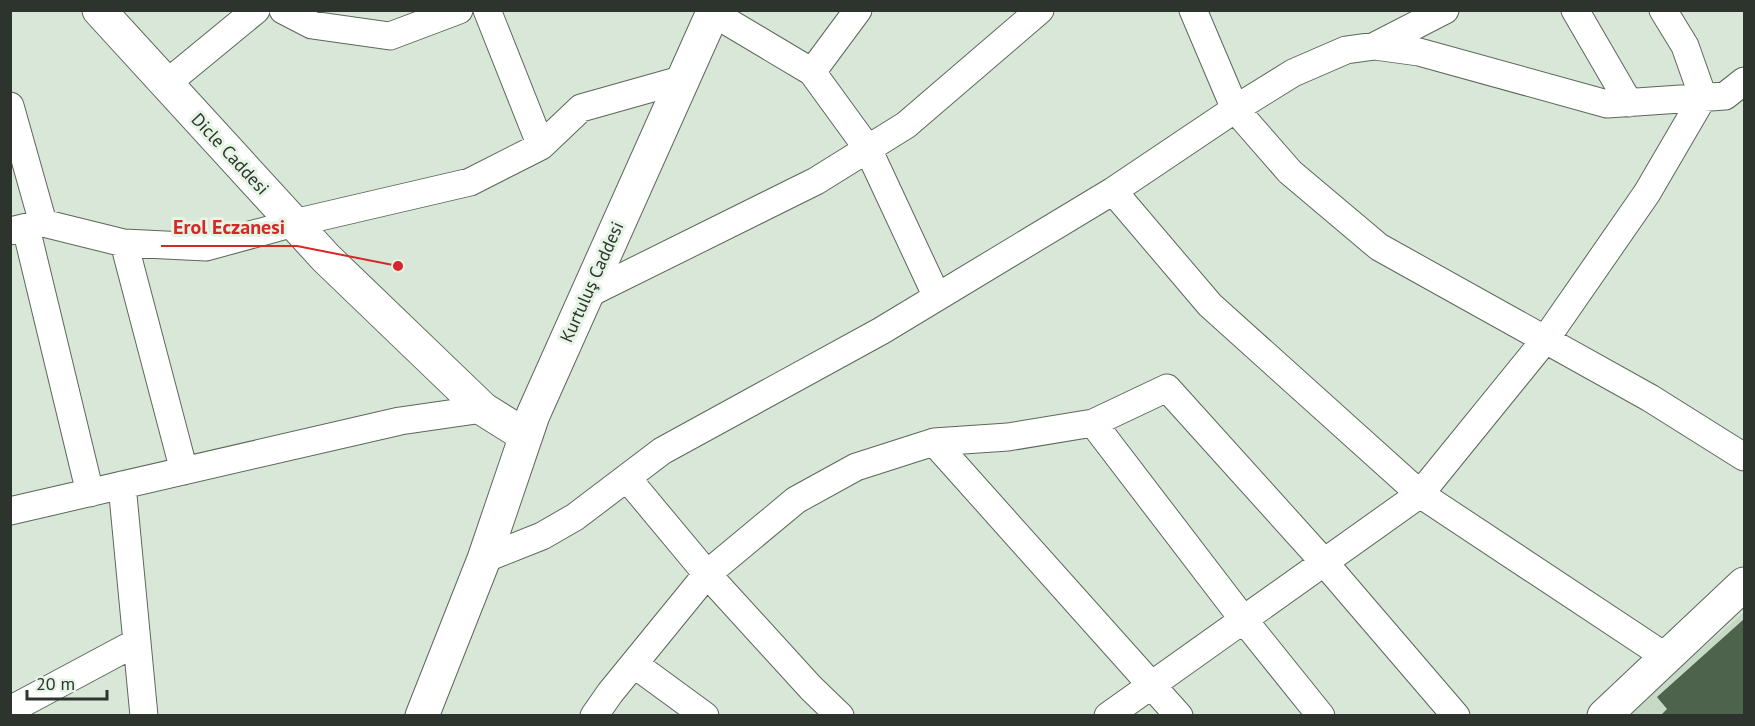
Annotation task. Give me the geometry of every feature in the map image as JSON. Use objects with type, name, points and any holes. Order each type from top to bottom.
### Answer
[{"type":"main road","name":"Dicle Caddesi","points":[[99,10],[326,258],[483,409],[526,436]]},
{"type":"main road","name":"Kurtuluş Caddesi","points":[[422,716],[484,559],[533,415],[714,12]]},
{"type":"main road","points":[[1604,716],[1744,584]]},
{"type":"street","points":[[166,84],[256,10]]},
{"type":"street","points":[[283,10],[312,25],[390,36],[409,19],[459,10]]},
{"type":"street","points":[[487,10],[541,146]]},
{"type":"street","points":[[812,72],[858,10]]},
{"type":"street","points":[[586,296],[816,181],[868,149],[906,125],[1040,10]]},
{"type":"street","points":[[1193,10],[1235,109],[1290,172],[1379,247],[1650,398],[1744,457]]},
{"type":"street","points":[[1375,46],[1445,10]]},
{"type":"street","points":[[1575,10],[1629,103]]},
{"type":"street","points":[[1663,10],[1685,46],[1729,96]]},
{"type":"street","points":[[714,12],[812,72],[868,149],[937,297]]},
{"type":"street","points":[[484,559],[542,536],[575,517],[662,451],[882,331],[1113,191],[1293,73],[1346,50],[1375,46],[1419,52],[1607,104],[1729,96]]},
{"type":"street","points":[[26,227],[124,243],[206,247],[294,223],[470,182],[541,146],[581,108],[684,79]]},
{"type":"street","points":[[1108,716],[1419,494],[1545,340],[1647,193],[1729,96]]},
{"type":"street","points":[[10,106],[26,227],[90,493]]},
{"type":"street","points":[[1113,191],[1210,305],[1419,494],[1666,657]]},
{"type":"street","points":[[124,243],[184,471]]},
{"type":"street","points":[[594,716],[707,574],[796,500],[856,467],[934,442],[1008,437],[1092,423],[1167,388],[1323,561],[1456,716]]},
{"type":"street","points":[[10,512],[400,421],[483,409]]},
{"type":"street","points":[[1092,423],[1321,716]]},
{"type":"street","points":[[934,442],[1179,716]]},
{"type":"street","points":[[627,478],[707,574],[811,688],[840,716]]},
{"type":"street","points":[[122,485],[144,716]]},
{"type":"street","points":[[10,710],[137,642]]},
{"type":"street","points":[[634,664],[705,716]]},
{"type":"shaded area","points":[[1744,612],[1744,715],[1628,716],[1642,701]]},
{"type":"building","points":[[1744,619],[1744,716],[1660,716],[1667,709],[1657,697]]},
{"type":"place","name":"Erol Eczanesi","points":[[398,266]]}]
